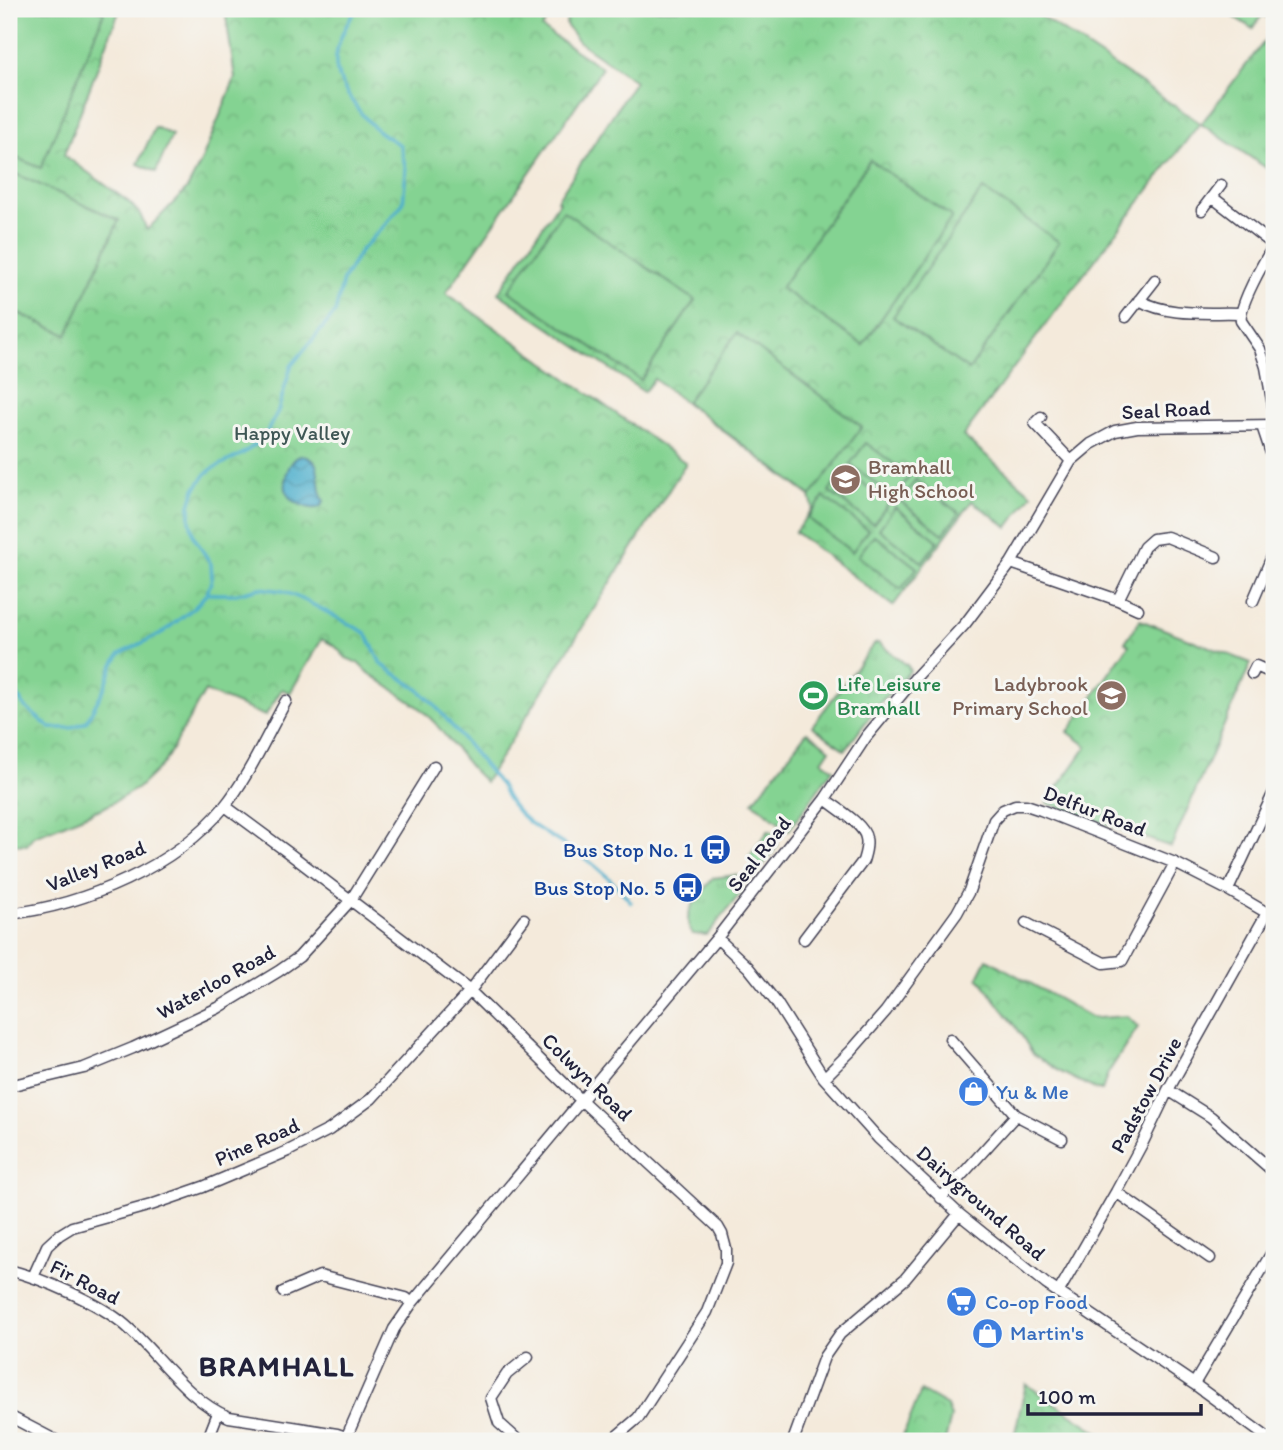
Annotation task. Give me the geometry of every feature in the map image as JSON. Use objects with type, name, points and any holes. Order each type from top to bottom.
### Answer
[{"type":"street","points":[[1202,210],[1221,185]]},
{"type":"street","points":[[1212,197],[1274,245],[1240,313],[1241,321],[1260,349],[1274,411]]},
{"type":"street","points":[[1126,317],[1155,280]]},
{"type":"street","points":[[1139,300],[1149,306],[1175,312],[1240,313]]},
{"type":"street","points":[[1041,417],[1035,423],[1072,461]]},
{"type":"street","points":[[1268,425],[1274,461]]},
{"type":"street","name":"Seal Road","points":[[352,1439],[394,1329],[412,1303],[717,938],[825,799],[866,737],[965,624],[1011,563],[1072,461],[1091,444],[1115,431],[1137,427],[1268,425]]},
{"type":"street","points":[[1118,600],[1144,547],[1153,538],[1167,537],[1216,557]]},
{"type":"street","points":[[1253,601],[1274,552]]},
{"type":"street","points":[[1011,563],[1138,609]]},
{"type":"street","points":[[1252,674],[1256,666],[1274,674]]},
{"type":"street","name":"Valley Road","points":[[9,914],[65,902],[118,882],[144,870],[179,848],[202,830],[225,806],[286,701]]},
{"type":"street","name":"Waterloo Road","points":[[9,1086],[84,1068],[133,1048],[218,1008],[299,957],[351,900],[434,766]]},
{"type":"street","points":[[1228,890],[1274,792]]},
{"type":"street","points":[[804,939],[863,861],[866,849],[863,828],[825,799]]},
{"type":"street","name":"Delfur Road","points":[[824,1077],[886,1011],[957,913],[969,891],[994,820],[1003,810],[1015,805],[1026,805],[1175,863],[1270,915]]},
{"type":"street","name":"Colwyn Road","points":[[225,806],[470,991],[582,1101],[718,1227],[726,1249],[726,1263],[707,1312],[638,1418],[611,1441]]},
{"type":"street","points":[[1026,923],[1104,963],[1122,961],[1175,863]]},
{"type":"street","name":"Padstow Drive","points":[[1058,1293],[1116,1192],[1168,1090],[1270,915]]},
{"type":"street","name":"Pine Road","points":[[33,1277],[47,1246],[72,1227],[203,1187],[288,1151],[329,1130],[371,1100],[470,991],[524,919]]},
{"type":"street","name":"Dairyground Road","points":[[717,938],[748,967],[776,1002],[824,1077],[872,1131],[958,1214],[1058,1293],[1194,1384],[1272,1441]]},
{"type":"street","points":[[950,1039],[1016,1115],[1062,1139]]},
{"type":"street","points":[[1168,1090],[1210,1117],[1274,1172]]},
{"type":"street","points":[[941,1198],[1016,1115]]},
{"type":"street","points":[[1116,1192],[1210,1258]]},
{"type":"street","points":[[793,1441],[824,1357],[840,1334],[905,1279],[958,1214]]},
{"type":"street","points":[[1194,1384],[1274,1249]]},
{"type":"street","name":"Fir Road","points":[[9,1270],[33,1277],[102,1309],[124,1324],[187,1388],[218,1413],[352,1439]]},
{"type":"street","points":[[283,1292],[320,1276],[406,1298],[412,1303]]},
{"type":"street","points":[[519,1441],[499,1423],[491,1398],[507,1374],[528,1357]]},
{"type":"street","points":[[207,1441],[218,1413]]},
{"type":"street","points":[[9,1416],[57,1441]]},
{"type":"green space","name":"Happy Valley","points":[[9,9],[120,9],[64,155],[130,203],[140,214],[147,230],[187,189],[201,162],[235,78],[225,9],[309,9],[331,13],[335,9],[553,9],[542,28],[602,68],[446,293],[686,463],[485,782],[420,708],[322,639],[290,693],[282,689],[265,716],[205,691],[164,763],[138,788],[105,807],[33,836],[27,845],[9,844]]},
{"type":"green space","points":[[9,9],[96,9],[104,12],[41,168],[9,155]]},
{"type":"green space","name":"Bramhall High School","points":[[568,9],[1030,9],[1200,123],[963,436],[1032,494],[1008,527],[972,501],[893,606],[795,532],[813,508],[810,496],[654,379],[644,392],[498,293],[635,81],[579,42],[566,25]]},
{"type":"green space","points":[[1222,9],[1274,9],[1274,21],[1262,15],[1253,29]]},
{"type":"green space","points":[[1267,38],[1274,43],[1274,173],[1201,124]]},
{"type":"green space","points":[[155,127],[172,135],[156,172],[138,164]]},
{"type":"green space","points":[[870,160],[952,217],[863,345],[781,288]]},
{"type":"green space","points":[[9,171],[119,220],[67,335],[9,309]]},
{"type":"green space","points":[[983,189],[1059,242],[969,370],[893,317]]},
{"type":"green space","points":[[563,211],[695,300],[641,380],[509,291]]},
{"type":"green space","points":[[737,333],[862,427],[811,496],[686,402]]},
{"type":"green space","points":[[866,443],[910,476],[894,497],[850,464]]},
{"type":"green space","points":[[845,470],[889,503],[873,524],[829,491]]},
{"type":"green space","points":[[916,480],[959,513],[943,534],[900,501]]},
{"type":"green space","points":[[824,497],[868,530],[852,552],[808,518]]},
{"type":"green space","points":[[895,507],[938,541],[922,562],[879,529]]},
{"type":"green space","points":[[874,535],[917,568],[901,589],[858,556]]},
{"type":"green space","points":[[1140,620],[1251,663],[1171,847],[1047,803],[1087,746],[1068,732],[1129,645],[1125,642]]},
{"type":"green space","points":[[879,643],[908,666],[910,671],[880,703],[845,750],[812,726],[874,644]]},
{"type":"green space","points":[[807,732],[830,749],[822,761],[833,769],[789,830],[753,802]]},
{"type":"green space","points":[[769,830],[775,834],[778,845],[762,867],[749,857]]},
{"type":"green space","points":[[736,875],[743,881],[743,890],[707,935],[693,934],[688,919],[698,897],[713,878]]},
{"type":"green space","points":[[987,959],[1091,1017],[1127,1016],[1138,1027],[1108,1073],[1102,1090],[1062,1073],[1033,1054],[978,977]]},
{"type":"green space","points":[[1026,1384],[1111,1441],[1013,1441]]},
{"type":"green space","points":[[921,1391],[947,1406],[951,1417],[945,1441],[901,1441]]},
{"type":"water","points":[[303,455],[317,466],[324,501],[319,507],[310,508],[298,504],[287,493],[289,467],[297,457]]},
{"type":"waterway","points":[[9,681],[24,706],[50,728],[70,728],[86,722],[120,654],[162,633],[195,607],[207,593],[212,579],[211,564],[194,537],[190,521],[190,505],[195,489],[212,469],[242,454],[263,439],[278,411],[291,366],[335,313],[343,280],[361,250],[403,203],[406,170],[400,145],[379,132],[362,114],[347,93],[337,71],[336,55],[341,38],[357,9]]},
{"type":"waterway","points":[[207,593],[236,594],[260,588],[283,591],[366,633],[381,664],[418,689],[434,704],[502,787],[515,809],[534,826],[593,865],[631,902]]},
{"type":"place","name":"Bramhall High School","points":[[845,479]]},
{"type":"place","name":"Life Leisure Bramhall","points":[[814,696]]},
{"type":"place","name":"Ladybrook Primary School","points":[[1111,696]]},
{"type":"place","name":"Bus Stop No. 1","points":[[716,850]]},
{"type":"place","name":"Bus Stop No. 5","points":[[688,888]]},
{"type":"place","name":"Yu & Me","points":[[973,1092]]},
{"type":"place","name":"Co-op Food","points":[[962,1302]]},
{"type":"place","name":"Martin's","points":[[987,1333]]},
{"type":"district","name":"BRAMHALL","points":[[277,1366]]}]
